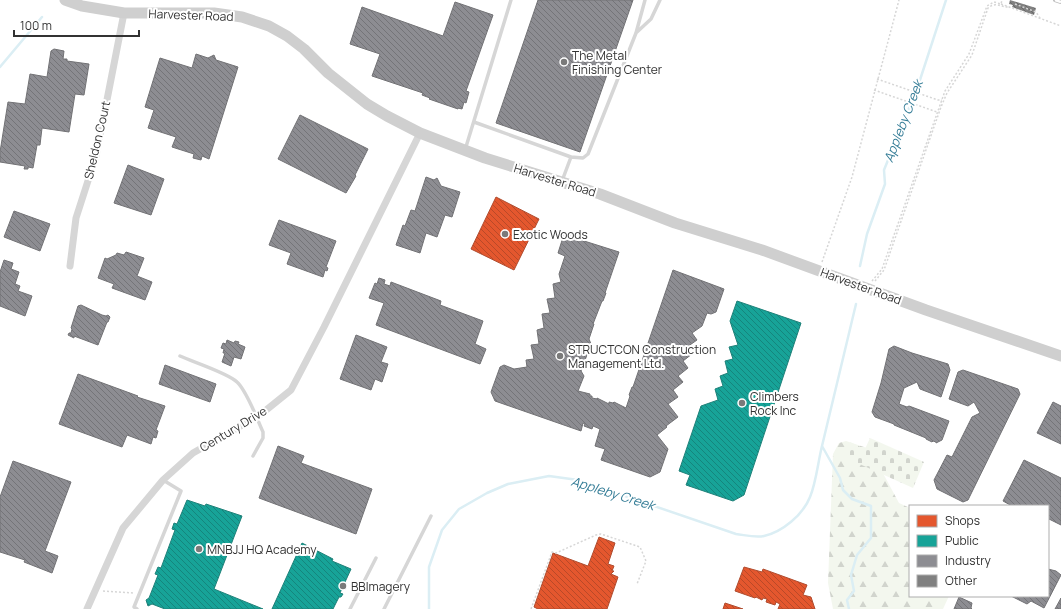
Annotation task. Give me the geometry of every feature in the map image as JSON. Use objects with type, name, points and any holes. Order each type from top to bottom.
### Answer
[{"type":"main road","name":"Harvester Road","points":[[65,0],[82,6],[124,13],[214,14],[242,17],[269,26],[287,36],[304,49],[328,73],[367,104],[386,116],[420,133],[485,158],[600,194],[675,223],[762,250],[926,310],[1061,356]]},
{"type":"street","name":"Sheldon Court","points":[[70,266],[76,218],[96,156],[124,13]]},
{"type":"street","name":"Century Drive","points":[[87,609],[123,528],[163,480],[193,453],[256,417],[291,390],[324,327],[420,133]]},
{"type":"lane","points":[[465,151],[511,0]]},
{"type":"lane","points":[[474,122],[571,157],[583,158],[588,154],[636,33],[646,0]]},
{"type":"lane","points":[[636,33],[651,19],[660,0]]},
{"type":"lane","points":[[562,182],[571,157]]},
{"type":"lane","points":[[180,356],[227,376],[237,382],[242,389],[263,432],[263,438],[253,456]]},
{"type":"lane","points":[[138,609],[134,607],[181,491],[163,480]]},
{"type":"lane","points":[[384,609],[431,516]]},
{"type":"lane","points":[[350,609],[376,558]]},
{"type":"path","points":[[822,272],[822,259],[852,177],[899,0]]},
{"type":"path","points":[[1001,4],[1002,0]]},
{"type":"path","points":[[869,289],[874,278],[882,269],[945,91],[970,54],[987,6],[994,2],[1061,26]]},
{"type":"path","points":[[869,289],[884,270],[944,100],[972,55],[988,8],[992,5],[998,4],[1007,8],[1010,7]]},
{"type":"path","points":[[1015,4],[1036,12],[1040,18]]},
{"type":"path","points":[[877,79],[938,100],[942,100]]},
{"type":"path","points":[[874,90],[937,112]]},
{"type":"path","points":[[531,609],[552,552],[556,554],[596,535],[601,534],[640,547],[646,561],[637,584]]},
{"type":"path","points":[[612,542],[613,538]]},
{"type":"path","points":[[96,590],[139,594]]},
{"type":"green space","points":[[870,438],[924,462],[913,488],[844,457],[850,442],[865,449]]},
{"type":"green space","points":[[846,441],[870,449],[899,503],[909,508],[909,597],[949,597],[943,609],[833,609],[828,583],[833,454],[839,443]]},
{"type":"building: Shops","name":"Exotic Woods","points":[[496,197],[539,219],[514,270],[471,249]]},
{"type":"building: Shops","points":[[599,537],[615,543],[608,564],[614,566],[612,571],[614,571],[611,574],[618,577],[607,609],[538,609],[534,607],[553,553],[588,566]]},
{"type":"building: Shops","points":[[744,567],[762,572],[763,569],[807,585],[803,595],[811,597],[815,609],[778,609],[780,604],[776,602],[775,605],[766,602],[767,599],[763,598],[762,600],[735,591]]},
{"type":"building: Shops","points":[[725,603],[743,609],[723,609]]},
{"type":"building: Public","name":"Climbers Rock Inc","points":[[737,301],[801,323],[744,495],[733,501],[686,485],[690,475],[679,471],[701,406],[718,400],[715,389],[723,386],[720,376],[728,373],[725,361],[733,359],[729,347],[738,345],[730,321]]},
{"type":"building: Public","name":"MNBJJ HQ Academy","points":[[187,500],[205,506],[206,504],[242,516],[214,589],[263,609],[165,609],[152,604],[148,606],[146,600],[149,598],[158,575],[155,574],[158,567],[161,568],[175,530],[172,529],[174,523],[177,524]]},
{"type":"building: Public","name":"MNBJJ HQ Academy","points":[[302,543],[333,559],[332,561],[351,569],[340,593],[343,594],[339,597],[333,609],[272,609]]},
{"type":"building: Industry","name":"The Metal Finishing Center","points":[[538,0],[633,0],[580,152],[496,123]]},
{"type":"building: Industry","points":[[455,2],[493,15],[466,91],[469,92],[466,103],[464,102],[462,109],[429,99],[430,98],[422,95],[423,93],[372,76],[380,54],[350,44],[362,7],[443,36]]},
{"type":"building: Industry","points":[[54,49],[64,51],[63,59],[67,59],[67,61],[89,64],[84,95],[75,94],[69,132],[42,128],[40,145],[37,145],[33,168],[28,167],[28,169],[24,169],[25,166],[0,162],[0,152],[8,102],[25,104],[30,74],[47,77],[51,51]]},
{"type":"building: Industry","points":[[196,54],[208,58],[214,55],[216,60],[238,67],[209,159],[202,156],[201,160],[193,158],[194,154],[172,147],[176,137],[148,128],[154,110],[145,107],[160,58],[192,68]]},
{"type":"building: Industry","points":[[300,115],[368,149],[355,175],[356,176],[346,193],[278,159]]},
{"type":"building: Industry","points":[[128,165],[164,179],[151,215],[114,203]]},
{"type":"building: Industry","points":[[426,177],[434,180],[437,178],[441,186],[460,192],[452,217],[445,215],[437,237],[426,233],[420,253],[396,245],[403,225],[405,226],[411,210],[415,211]]},
{"type":"building: Industry","points":[[14,211],[50,224],[40,251],[4,237]]},
{"type":"building: Industry","points":[[279,220],[336,241],[326,267],[328,268],[327,271],[325,270],[323,277],[287,264],[291,253],[269,245]]},
{"type":"building: Industry","name":"STRUCTCON Construction Management Ltd.","points":[[564,234],[582,238],[581,240],[619,252],[606,293],[593,324],[589,339],[591,344],[581,371],[584,376],[578,391],[590,394],[592,398],[597,398],[609,404],[609,402],[614,402],[626,408],[629,395],[673,270],[724,289],[716,312],[711,314],[707,313],[702,326],[692,333],[697,340],[687,347],[692,354],[683,361],[688,368],[678,376],[683,382],[673,390],[678,397],[668,404],[678,417],[657,435],[668,449],[660,472],[650,477],[601,460],[605,449],[595,446],[600,429],[593,426],[592,429],[584,426],[585,424],[583,423],[581,431],[495,401],[491,392],[500,367],[504,365],[514,369],[527,367],[526,360],[534,359],[531,345],[539,344],[537,330],[544,328],[542,314],[550,313],[547,299],[555,298],[553,284],[561,282],[559,274],[565,256],[558,253]]},
{"type":"building: Industry","points":[[126,252],[144,258],[137,276],[152,282],[145,300],[112,288],[114,284],[98,278],[105,258],[107,259],[116,255],[117,253],[124,255]]},
{"type":"building: Industry","points":[[4,260],[13,263],[11,269],[19,272],[15,284],[20,286],[18,291],[32,296],[25,316],[0,306],[0,272]]},
{"type":"building: Industry","points":[[379,278],[385,280],[384,284],[390,286],[391,282],[441,301],[440,305],[483,321],[475,344],[486,349],[480,364],[376,325],[384,303],[369,298],[375,283],[377,284]]},
{"type":"building: Industry","points":[[81,305],[102,315],[108,315],[110,317],[98,345],[68,335],[71,333],[71,328],[78,306]]},
{"type":"building: Industry","points":[[356,335],[387,347],[381,362],[388,364],[382,382],[375,379],[371,390],[340,379]]},
{"type":"building: Industry","points":[[227,340],[234,343],[235,341],[239,342],[238,344],[245,347],[241,359],[234,357],[231,366],[222,362],[225,353],[223,353],[224,349],[221,348],[223,343],[226,344]]},
{"type":"building: Industry","points":[[894,346],[948,364],[950,370],[941,397],[920,389],[917,382],[904,388],[899,404],[907,407],[909,406],[949,421],[942,440],[936,443],[875,417],[872,412],[889,349]]},
{"type":"building: Industry","points":[[165,365],[216,384],[210,402],[159,384]]},
{"type":"building: Industry","points":[[963,370],[1018,389],[1020,394],[968,500],[963,502],[937,489],[934,480],[947,455],[952,457],[972,417],[980,413],[974,402],[968,406],[949,399],[958,372]]},
{"type":"building: Industry","points":[[78,374],[138,396],[137,397],[165,406],[156,430],[158,431],[156,438],[153,437],[151,444],[127,435],[122,447],[59,424]]},
{"type":"building: Industry","points":[[1053,402],[1061,406],[1061,444],[1037,433]]},
{"type":"building: Industry","points":[[278,446],[304,456],[301,463],[372,489],[356,534],[259,498]]},
{"type":"building: Industry","points":[[1024,460],[1061,478],[1061,525],[1049,519],[1049,505],[1010,505],[1003,501]]},
{"type":"building: Industry","points":[[13,461],[71,482],[45,551],[58,556],[52,573],[24,562],[25,560],[0,552],[0,497]]},
{"type":"building: Industry","points":[[1049,569],[1056,571],[1061,575],[1044,608],[1031,601],[1027,604],[1013,597],[1049,597]]},
{"type":"building: Industry","points":[[959,597],[972,603],[972,609],[954,609]]},
{"type":"building: Industry","points":[[1061,598],[1061,609],[1055,609]]},
{"type":"building: Other","points":[[1010,0],[1036,8],[1034,15],[1012,7],[1013,5],[1009,4]]},
{"type":"waterway","name":"Appleby Creek","points":[[860,266],[867,234],[885,184],[884,170],[918,86],[946,0]]},
{"type":"waterway","points":[[0,67],[42,17]]},
{"type":"waterway","name":"Appleby Creek","points":[[849,609],[847,600],[854,591],[851,575],[857,555],[871,538],[871,506],[852,499],[843,490],[840,478],[822,446],[856,304]]},
{"type":"waterway","name":"Appleby Creek","points":[[429,609],[429,567],[442,530],[459,509],[487,493],[508,484],[549,476],[578,480],[736,534],[761,537],[785,527],[807,504],[812,491],[822,446]]},
{"type":"railway","points":[[1055,0],[1061,2]]},
{"type":"place","name":"The Metal Finishing Center","points":[[564,62]]},
{"type":"place","name":"Exotic Woods","points":[[505,234]]},
{"type":"place","name":"STRUCTCON Construction Management Ltd.","points":[[560,356]]},
{"type":"place","name":"Climbers Rock Inc","points":[[742,403]]},
{"type":"place","name":"MNBJJ HQ Academy","points":[[199,549]]},
{"type":"place","name":"BBImagery","points":[[343,586]]}]
